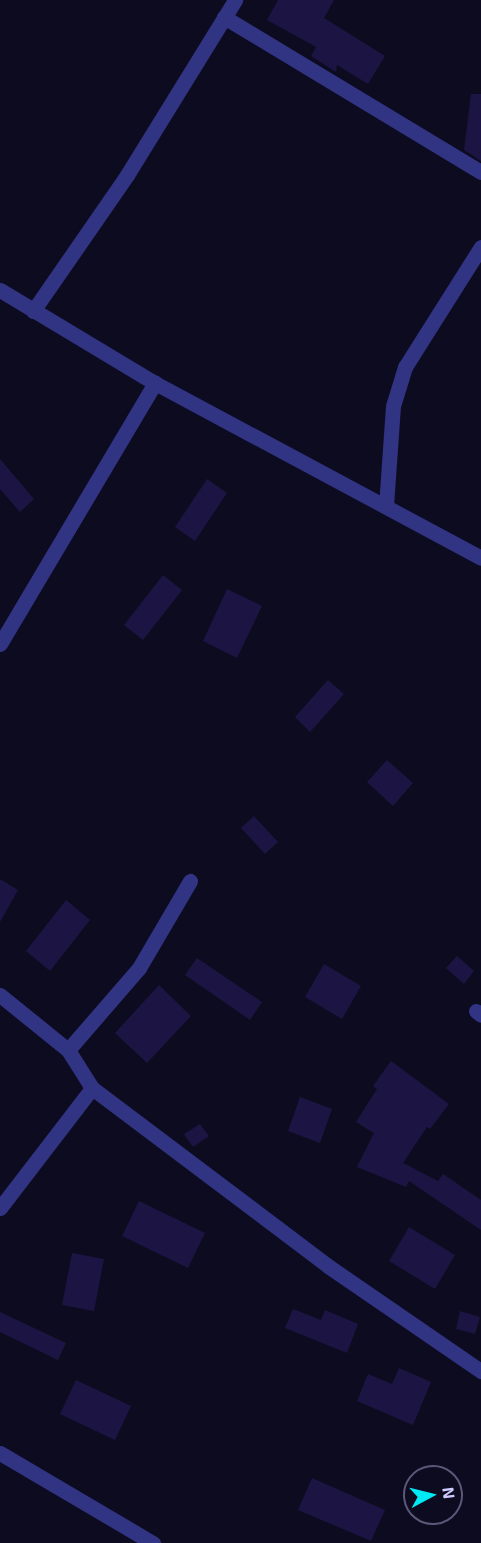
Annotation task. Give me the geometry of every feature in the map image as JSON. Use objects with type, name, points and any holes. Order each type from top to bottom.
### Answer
[{"type":"street","points":[[33,312],[127,175],[235,0]]},
{"type":"street","points":[[224,18],[481,172]]},
{"type":"street","points":[[386,507],[393,406],[405,367],[481,247]]},
{"type":"street","points":[[0,290],[33,312],[155,383],[481,558]]},
{"type":"street","points":[[0,644],[155,383]]},
{"type":"street","points":[[68,1050],[139,968],[190,881]]},
{"type":"street","points":[[0,996],[68,1050],[92,1088],[328,1266],[481,1371]]},
{"type":"street","points":[[0,1208],[92,1088]]},
{"type":"street","points":[[0,1453],[153,1543]]},
{"type":"building","points":[[278,0],[334,0],[324,18],[385,56],[368,84],[337,65],[336,72],[311,56],[316,47],[267,20]]},
{"type":"building","points":[[471,94],[481,94],[481,161],[464,150]]},
{"type":"building","points":[[0,459],[34,499],[20,512],[0,489]]},
{"type":"building","points":[[207,479],[227,493],[195,541],[175,527]]},
{"type":"building","points":[[163,575],[182,590],[143,640],[124,625]]},
{"type":"building","points":[[227,589],[262,606],[237,658],[203,641]]},
{"type":"building","points":[[328,680],[344,694],[310,732],[295,717]]},
{"type":"building","points":[[387,760],[413,783],[393,806],[367,782]]},
{"type":"building","points":[[254,816],[278,842],[265,854],[241,828]]},
{"type":"building","points":[[0,879],[18,890],[0,922]]},
{"type":"building","points":[[66,900],[90,920],[50,971],[26,951]]},
{"type":"building","points":[[457,956],[474,971],[464,984],[446,968]]},
{"type":"building","points":[[197,958],[262,1002],[250,1020],[185,975]]},
{"type":"building","points":[[324,964],[361,986],[342,1019],[305,997]]},
{"type":"building","points":[[159,985],[191,1016],[147,1063],[115,1033]]},
{"type":"building","points":[[391,1061],[449,1104],[430,1129],[427,1127],[403,1163],[438,1181],[443,1174],[481,1200],[481,1230],[409,1181],[406,1187],[357,1167],[374,1133],[356,1122],[377,1089],[373,1086]]},
{"type":"building","points":[[300,1097],[332,1109],[320,1143],[288,1131]]},
{"type":"building","points":[[200,1124],[209,1136],[193,1147],[184,1134]]},
{"type":"building","points":[[139,1201],[205,1233],[188,1268],[122,1236]]},
{"type":"building","points":[[409,1227],[455,1255],[435,1289],[389,1261]]},
{"type":"building","points":[[72,1253],[104,1259],[94,1311],[62,1305]]},
{"type":"building","points":[[293,1309],[321,1320],[325,1310],[358,1324],[347,1353],[285,1328]]},
{"type":"building","points":[[460,1311],[480,1317],[475,1334],[456,1329]]},
{"type":"building","points":[[0,1312],[66,1343],[58,1360],[0,1332]]},
{"type":"building","points":[[399,1368],[431,1382],[413,1425],[357,1401],[368,1374],[392,1384]]},
{"type":"building","points":[[76,1380],[131,1406],[115,1440],[60,1414]]},
{"type":"building","points":[[312,1478],[385,1510],[371,1541],[298,1510]]}]
